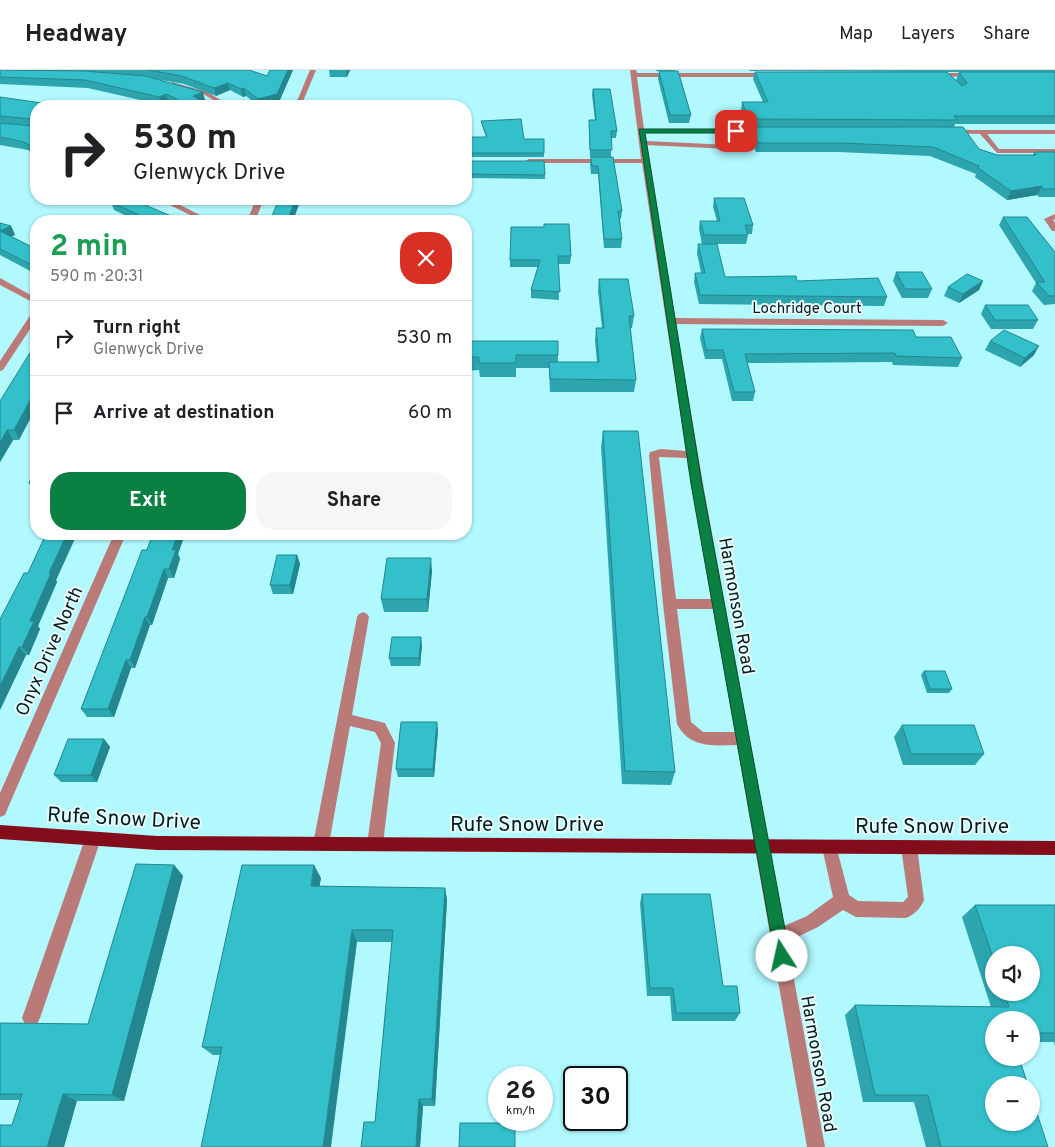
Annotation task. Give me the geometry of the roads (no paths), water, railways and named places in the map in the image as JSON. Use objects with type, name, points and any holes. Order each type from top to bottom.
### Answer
[{"type":"main road","name":"Rufe Snow Drive","points":[[0,832],[157,844],[1055,848]]},
{"type":"street","points":[[300,100],[313,70]]},
{"type":"street","points":[[634,72],[780,75]]},
{"type":"street","name":"Harmonson Road","points":[[634,72],[645,161],[692,455],[816,1147]]},
{"type":"street","points":[[927,75],[986,76]]},
{"type":"street","points":[[946,75],[955,85]]},
{"type":"street","points":[[163,82],[205,93],[217,100]]},
{"type":"street","points":[[642,137],[778,131]]},
{"type":"street","points":[[943,132],[1055,132]]},
{"type":"street","points":[[982,132],[997,151],[1055,151]]},
{"type":"street","points":[[642,137],[730,147]]},
{"type":"street","points":[[516,161],[645,161]]},
{"type":"street","points":[[175,205],[195,215]]},
{"type":"street","points":[[1052,216],[1048,219],[1055,229]]},
{"type":"street","points":[[0,282],[30,299]]},
{"type":"street","points":[[0,368],[30,322]]},
{"type":"street","name":"Lochridge Court","points":[[671,322],[943,322]]},
{"type":"street","points":[[692,455],[661,453],[654,455],[668,604],[684,724],[690,734],[697,738],[743,738]]},
{"type":"street","name":"Onyx Drive North","points":[[0,810],[117,540]]},
{"type":"street","points":[[668,604],[718,604]]},
{"type":"street","points":[[321,844],[363,618]]},
{"type":"street","points":[[344,719],[380,727],[388,743],[375,844]]},
{"type":"street","points":[[31,1018],[93,839]]},
{"type":"street","points":[[830,847],[842,900],[856,909],[906,910],[916,900],[909,847]]},
{"type":"street","points":[[779,936],[798,931],[822,916],[842,900]]}]
